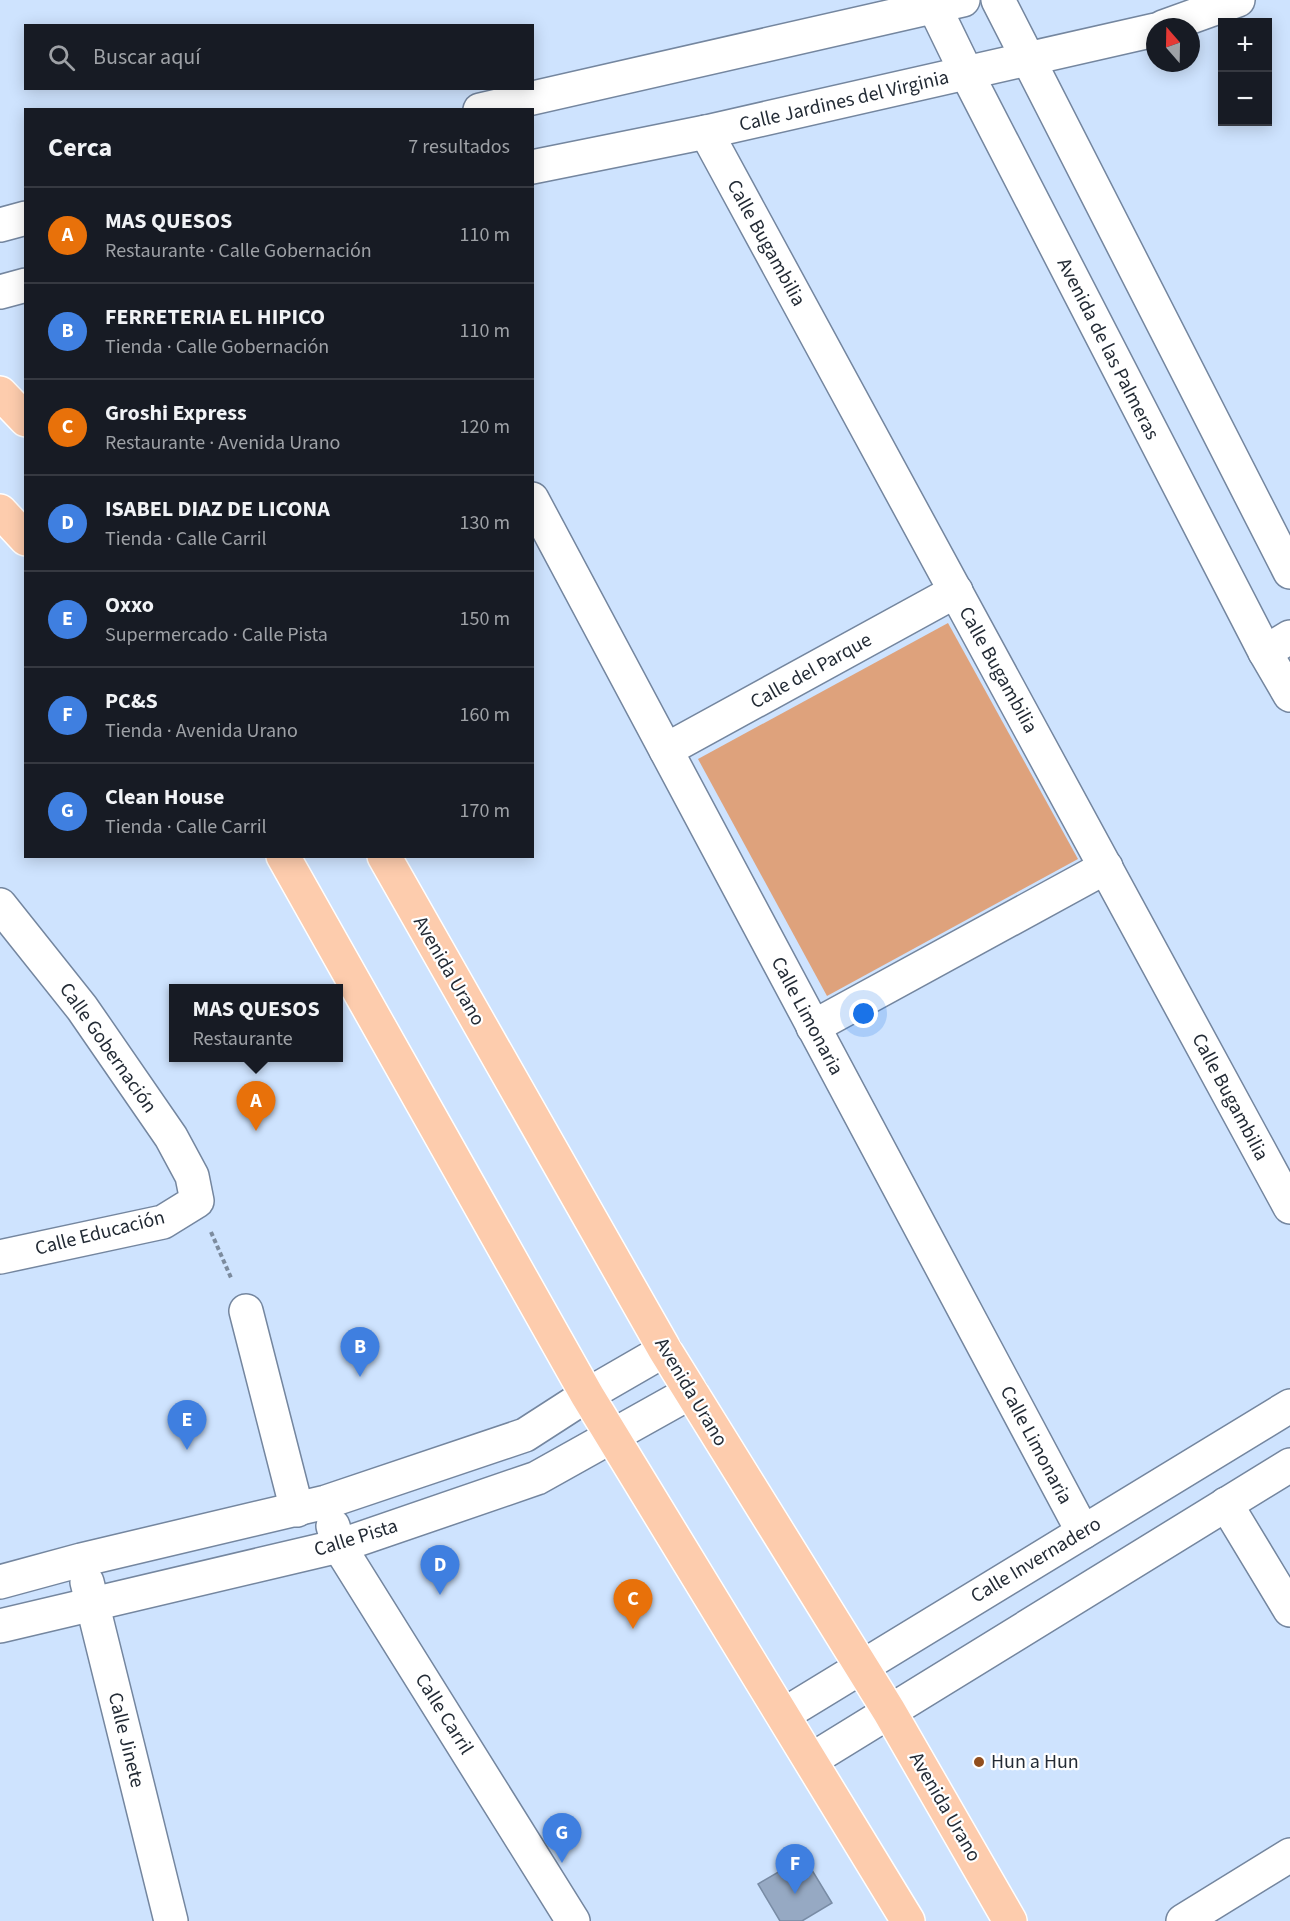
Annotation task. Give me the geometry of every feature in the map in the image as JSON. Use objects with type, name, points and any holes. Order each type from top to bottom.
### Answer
[{"type":"main road","points":[[0,393],[24,418]]},
{"type":"main road","points":[[0,512],[24,537]]},
{"type":"main road","points":[[284,858],[587,1395],[908,1921]]},
{"type":"main road","name":"Avenida Urano","points":[[385,858],[665,1350],[889,1712],[1010,1921]]},
{"type":"street","points":[[998,0],[1290,572]]},
{"type":"street","points":[[1188,18],[1238,0]]},
{"type":"street","points":[[489,108],[943,2]]},
{"type":"street","name":"Avenida de las Palmeras","points":[[943,2],[967,74],[1277,644],[1290,695]]},
{"type":"street","name":"Calle Jardines del Virginia","points":[[534,167],[706,132],[1146,32]]},
{"type":"street","name":"Calle Bugambilia","points":[[706,132],[1290,1207]]},
{"type":"street","points":[[0,225],[24,219]]},
{"type":"street","points":[[0,292],[24,286]]},
{"type":"street","name":"Calle Limonaria","points":[[534,503],[1083,1532]]},
{"type":"street","name":"Calle del Parque","points":[[666,750],[956,591]]},
{"type":"street","points":[[813,1027],[1106,867]]},
{"type":"street","name":"Calle Gobernación","points":[[0,905],[82,1008],[171,1137],[192,1176],[197,1202]]},
{"type":"street","name":"Calle Educación","points":[[0,1257],[163,1222],[197,1202]]},
{"type":"street","points":[[246,1311],[311,1506]]},
{"type":"street","points":[[0,1582],[81,1560],[311,1506],[525,1435],[587,1395],[665,1350]]},
{"type":"street","name":"Calle Pista","points":[[0,1626],[339,1546],[537,1478],[691,1392]]},
{"type":"street","name":"Calle Invernadero","points":[[783,1715],[1290,1406]]},
{"type":"street","points":[[811,1760],[1290,1465]]},
{"type":"street","points":[[1226,1504],[1290,1610]]},
{"type":"street","name":"Calle Carril","points":[[311,1506],[339,1546],[573,1921]]},
{"type":"street","name":"Calle Jinete","points":[[81,1560],[171,1921]]},
{"type":"street","points":[[1183,1921],[1290,1855]]},
{"type":"path","points":[[197,1202],[246,1311]]},
{"type":"shaded area","points":[[948,623],[1078,859],[827,996],[698,759]]},
{"type":"building","points":[[804,1857],[832,1903],[802,1921],[780,1921],[758,1884]]},
{"type":"place","name":"MAS QUESOS","points":[[256,1131]]},
{"type":"place","name":"FERRETERIA EL HIPICO","points":[[360,1377]]},
{"type":"place","name":"Oxxo","points":[[187,1450]]},
{"type":"place","name":"ISABEL DIAZ DE LICONA","points":[[440,1595]]},
{"type":"place","name":"Groshi Express","points":[[633,1629]]},
{"type":"place","name":"Hun a Hun","points":[[979,1762]]},
{"type":"place","name":"Clean House","points":[[562,1863]]},
{"type":"place","name":"PC&S","points":[[795,1894]]}]
